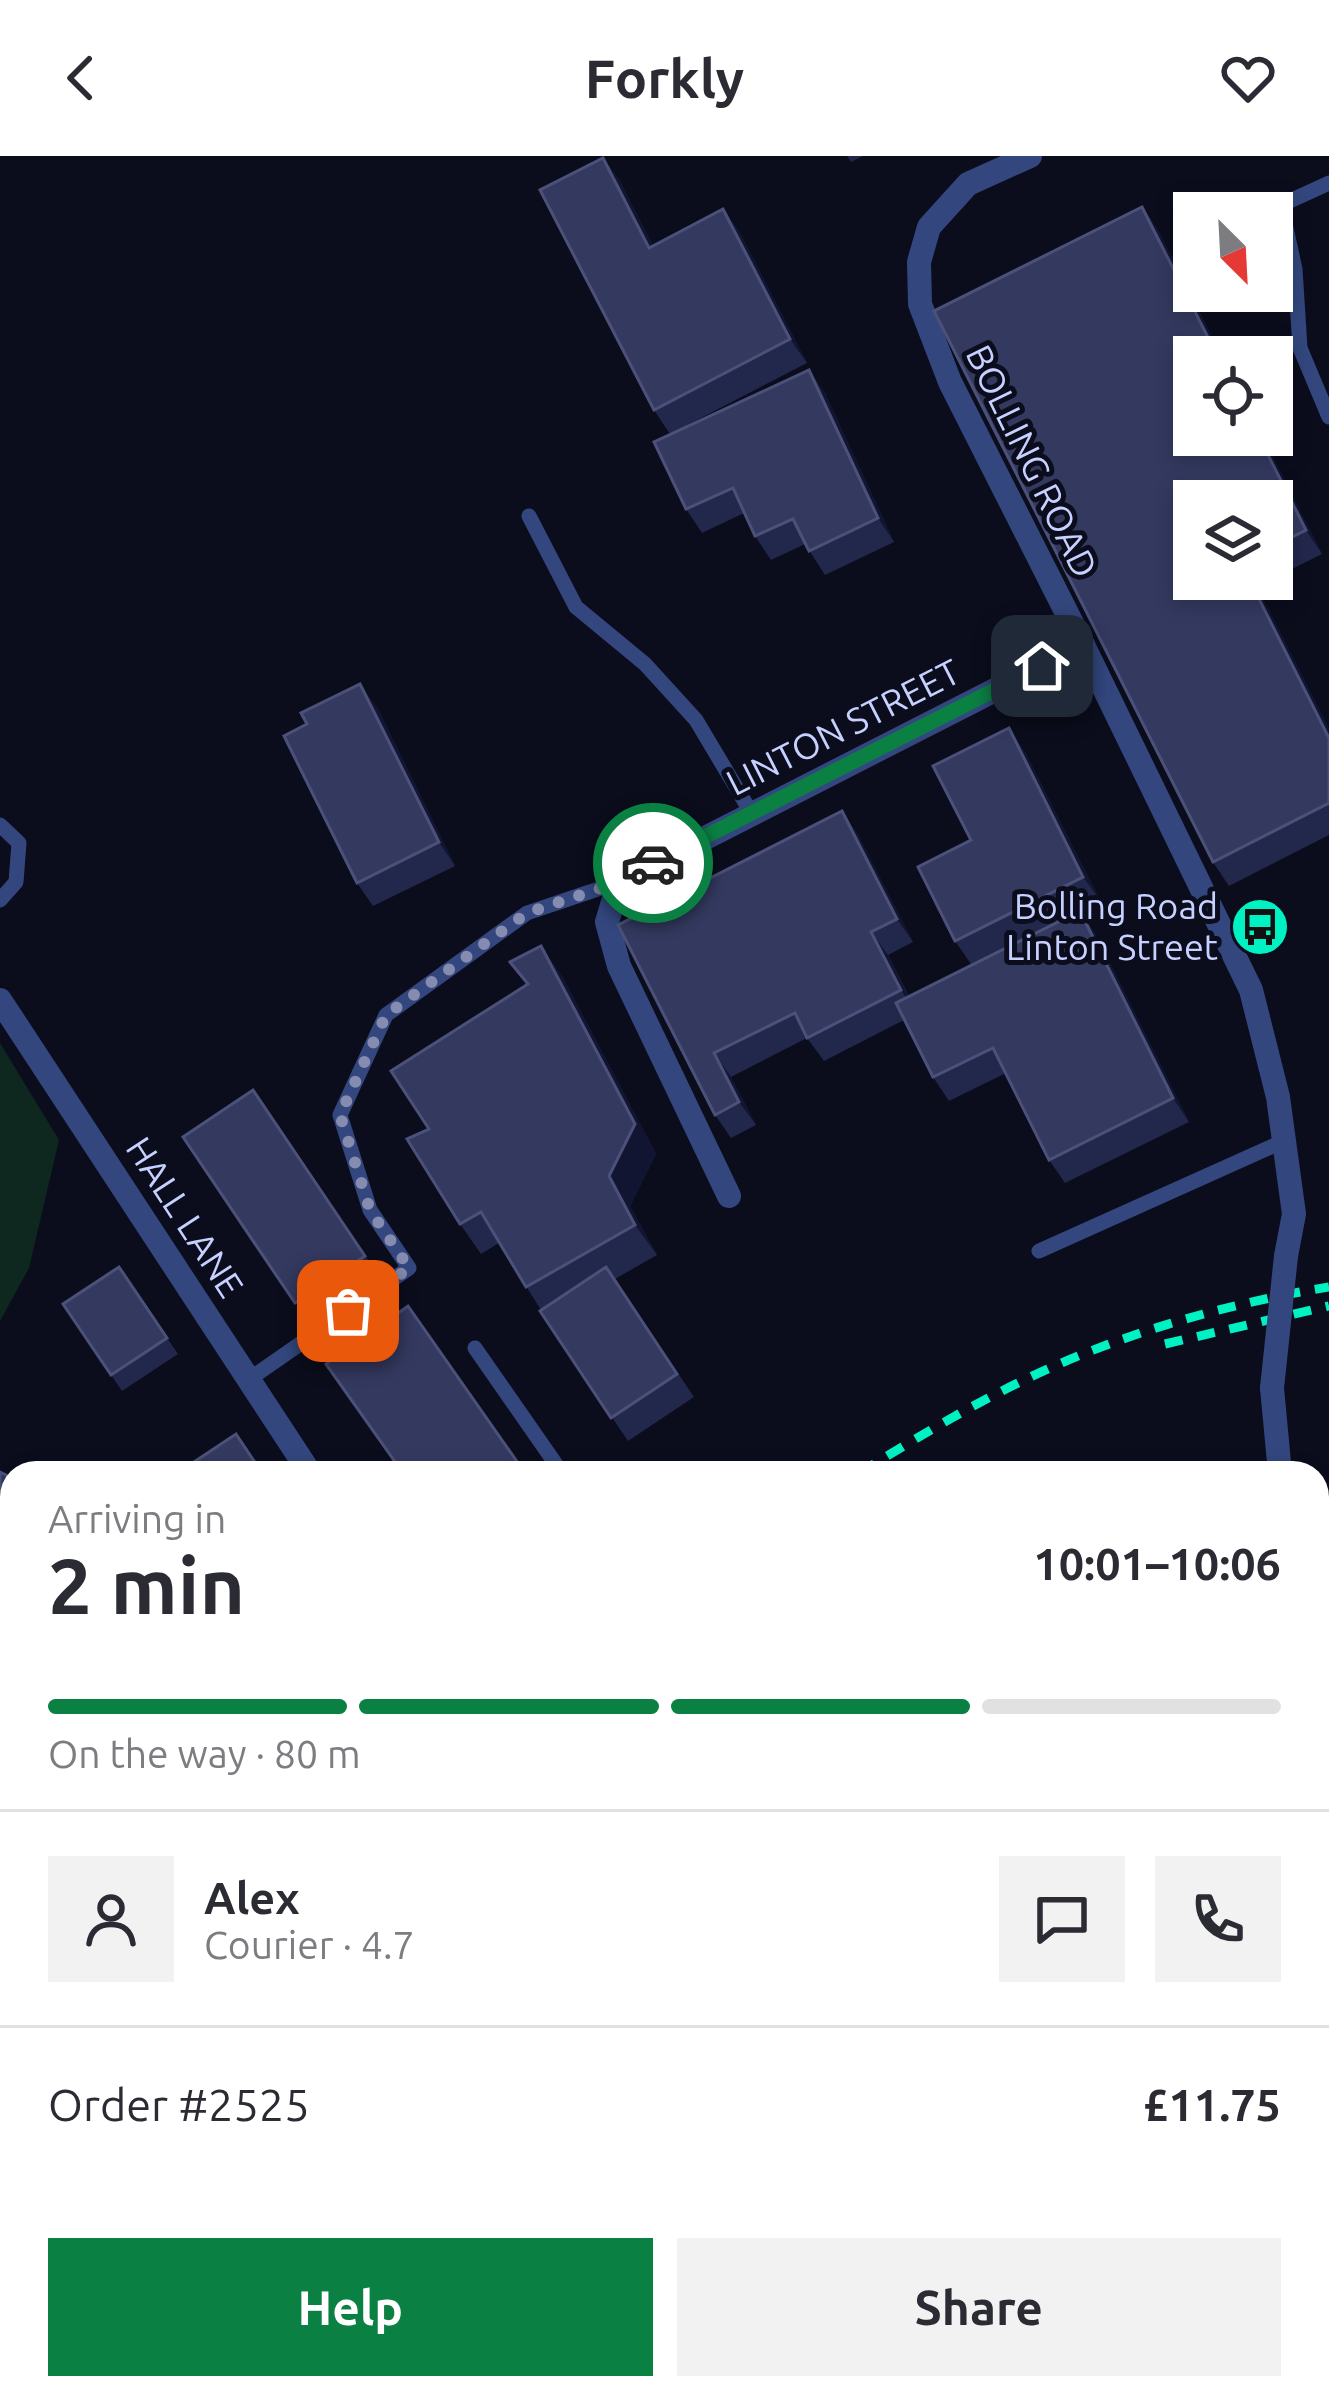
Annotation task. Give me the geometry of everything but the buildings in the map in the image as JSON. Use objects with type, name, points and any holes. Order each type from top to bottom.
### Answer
[{"type":"street","name":"BOLLING ROAD","points":[[1030,156],[968,184],[929,227],[919,262],[920,304],[950,382],[1251,991],[1278,1097],[1294,1214],[1272,1388],[1279,1461]]},
{"type":"street","name":"LINTON STREET","points":[[619,882],[1083,645]]},
{"type":"street","points":[[619,882],[607,922],[619,966],[728,1196]]},
{"type":"street","name":"HALL LANE","points":[[0,1000],[302,1461]]},
{"type":"lane","points":[[1329,183],[1282,205],[1295,268],[1300,349],[1329,417]]},
{"type":"lane","points":[[530,516],[576,607],[645,664],[696,720],[752,814]]},
{"type":"lane","points":[[0,825],[20,844],[16,882],[0,900]]},
{"type":"lane","points":[[248,1380],[409,1268],[370,1210],[340,1115],[386,1015],[527,913],[619,882]]},
{"type":"lane","points":[[1039,1251],[1284,1141]]},
{"type":"lane","points":[[475,1348],[554,1461]]},
{"type":"green space","points":[[0,1043],[59,1140],[29,1268],[0,1321]]},
{"type":"railway","points":[[879,1461],[999,1392],[1094,1350],[1210,1312],[1329,1287]]},
{"type":"railway","points":[[1165,1344],[1329,1306]]},
{"type":"way so far","points":[[348,1311],[409,1268],[370,1210],[340,1115],[386,1015],[527,913],[619,882],[653,863]]},
{"type":"place","name":"Bolling Road Linton Street","points":[[1260,927]]},
{"type":"route","points":[[653,863],[1042,666]]}]
